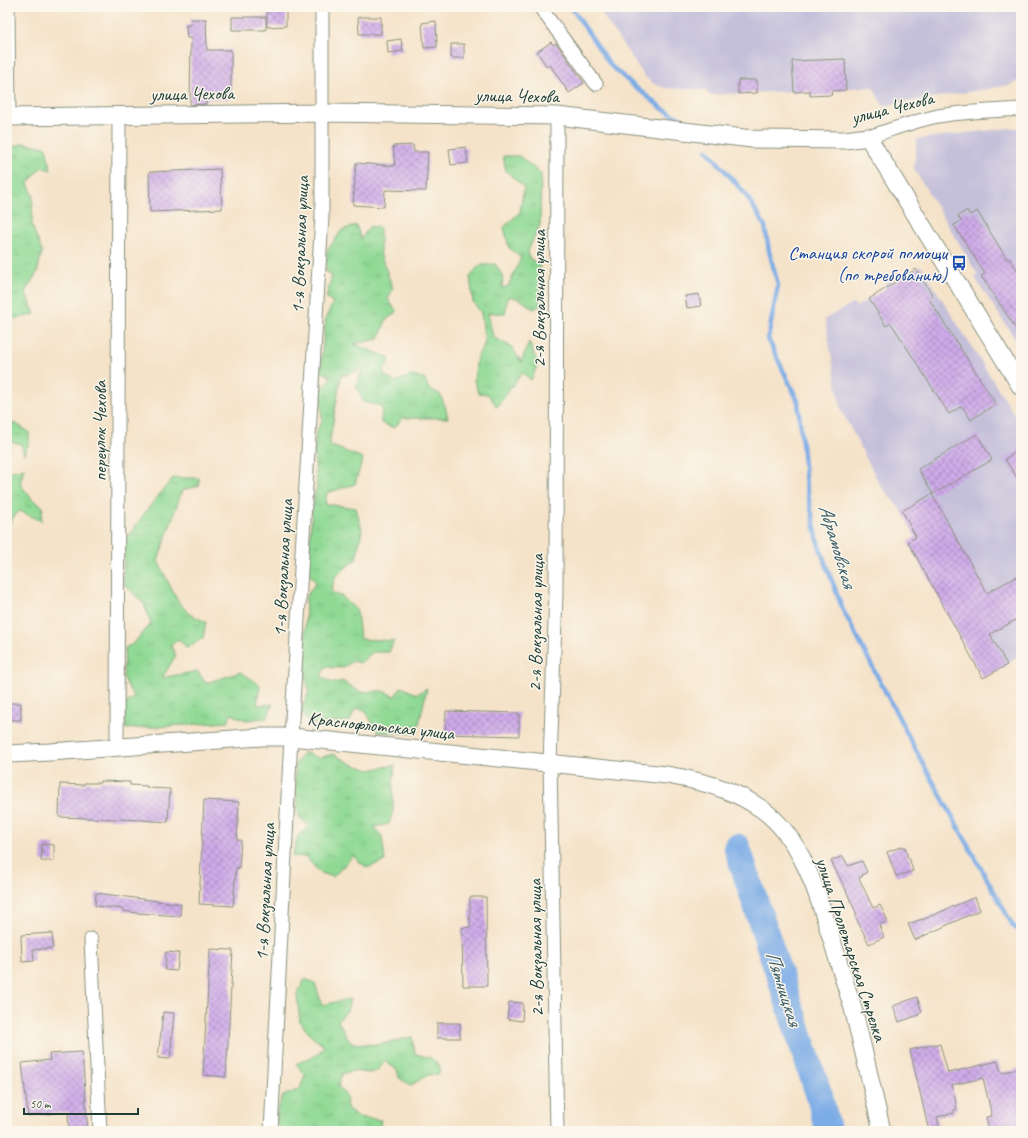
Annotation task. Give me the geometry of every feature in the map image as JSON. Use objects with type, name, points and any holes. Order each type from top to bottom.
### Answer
[{"type":"street","points":[[8,7],[8,117]]},
{"type":"street","name":"1-я Вокзальная улица","points":[[271,1131],[291,737],[322,216],[322,7]]},
{"type":"street","points":[[540,7],[596,84]]},
{"type":"street","name":"улица Чехова","points":[[8,117],[322,113],[557,116],[752,139],[845,140],[868,137],[939,116],[1021,109]]},
{"type":"street","name":"переулок Чехова","points":[[117,748],[119,115]]},
{"type":"street","name":"2-я Вокзальная улица","points":[[557,116],[556,585],[550,763],[558,1131]]},
{"type":"street","points":[[868,137],[1021,387]]},
{"type":"street","name":"Краснофлотская улица","points":[[7,754],[117,748],[262,737],[291,737],[674,776],[731,791],[747,800]]},
{"type":"street","name":"улица Пролетарская Стрелка","points":[[747,800],[764,810],[779,824],[791,839],[806,867],[819,902],[852,1006],[882,1131]]},
{"type":"street","points":[[91,939],[100,1131]]},
{"type":"shaded area","points":[[597,7],[1021,7],[1021,80],[1010,85],[883,106],[873,87],[846,88],[831,91],[832,95],[810,96],[810,91],[709,95],[706,90],[665,88],[654,84],[645,77]]},
{"type":"shaded area","points":[[1008,128],[1021,128],[1021,348],[975,278],[978,275],[914,169],[917,139]]},
{"type":"shaded area","points":[[921,266],[1021,425],[1021,656],[1006,663],[1007,665],[983,678],[908,542],[916,537],[902,511],[880,485],[841,410],[825,319],[854,303],[856,307],[886,288],[884,284],[891,280],[894,283]]},
{"type":"green space","points":[[23,143],[46,147],[51,170],[41,167],[28,183],[33,195],[32,225],[42,252],[37,273],[25,292],[35,314],[16,319],[7,311],[7,150]]},
{"type":"green space","points":[[503,156],[519,156],[541,174],[540,225],[528,251],[529,258],[540,265],[540,306],[533,309],[520,299],[508,296],[505,313],[488,313],[493,337],[512,347],[521,362],[529,342],[538,364],[531,380],[522,373],[497,407],[488,394],[478,393],[474,380],[477,357],[485,343],[481,313],[473,302],[470,276],[480,265],[495,264],[503,276],[502,288],[508,286],[521,258],[509,248],[504,227],[520,212],[524,187],[506,171]]},
{"type":"green space","points":[[356,225],[361,239],[370,226],[380,228],[380,253],[393,289],[388,299],[397,312],[386,320],[379,339],[354,344],[390,358],[383,374],[394,382],[411,376],[424,378],[429,389],[440,394],[448,418],[403,418],[394,428],[381,423],[382,406],[363,402],[356,385],[363,369],[341,376],[329,445],[363,458],[355,484],[327,493],[325,504],[356,508],[362,530],[356,559],[335,577],[331,592],[343,597],[357,611],[360,639],[394,641],[389,652],[373,652],[360,663],[353,661],[343,668],[325,667],[321,677],[333,683],[342,681],[360,692],[382,691],[395,696],[401,687],[417,694],[427,688],[417,734],[378,732],[364,709],[355,709],[350,721],[310,724],[301,711],[309,691],[304,669],[306,597],[316,582],[308,573],[312,508],[317,486],[314,453],[316,432],[322,422],[321,391],[331,377],[320,370],[326,317],[333,303],[326,297],[332,276],[326,271],[327,251],[342,230]]},
{"type":"green space","points":[[7,422],[16,424],[29,432],[29,443],[24,454],[21,444],[11,442],[7,457]]},
{"type":"green space","points":[[24,468],[20,484],[32,499],[43,507],[41,521],[20,511],[14,516],[7,529],[7,478],[11,471]]},
{"type":"green space","points":[[173,478],[199,478],[199,486],[182,490],[158,561],[177,600],[189,614],[206,622],[203,638],[187,648],[179,639],[170,645],[176,655],[162,678],[197,671],[206,683],[241,672],[260,685],[257,705],[273,704],[267,718],[246,720],[231,714],[228,722],[126,729],[124,704],[134,698],[123,677],[125,648],[134,643],[151,624],[144,604],[123,583],[125,541],[149,507]]},
{"type":"green space","points":[[304,752],[319,758],[333,754],[352,764],[370,770],[395,765],[393,811],[389,824],[374,827],[382,836],[385,861],[367,868],[353,856],[333,877],[319,872],[306,857],[292,856],[298,836],[309,826],[299,817],[296,792],[295,765]]},
{"type":"green space","points":[[305,979],[315,983],[322,1005],[350,999],[347,1011],[338,1021],[351,1043],[377,1045],[412,1037],[415,1054],[431,1058],[440,1066],[439,1074],[428,1075],[411,1085],[399,1078],[397,1070],[385,1061],[378,1070],[370,1073],[353,1071],[342,1074],[338,1086],[346,1096],[347,1108],[358,1117],[381,1120],[379,1131],[278,1131],[276,1114],[283,1096],[300,1089],[305,1074],[296,1064],[318,1054],[324,1046],[311,1036],[300,1022],[297,994]]},
{"type":"building","points":[[267,7],[286,7],[286,26],[267,27]]},
{"type":"building","points":[[232,17],[266,17],[266,30],[232,30]]},
{"type":"building","points":[[358,17],[381,17],[381,34],[359,34]]},
{"type":"building","points":[[190,19],[206,19],[207,50],[231,50],[231,99],[206,99],[206,104],[190,105],[191,38],[187,38],[186,25],[191,25]]},
{"type":"building","points":[[436,21],[437,47],[424,48],[422,23]]},
{"type":"building","points":[[401,39],[403,51],[388,53],[387,41]]},
{"type":"building","points":[[551,42],[553,45],[556,43],[584,83],[569,93],[550,65],[547,67],[537,52]]},
{"type":"building","points":[[451,44],[464,44],[464,58],[451,58]]},
{"type":"building","points":[[845,59],[846,90],[831,91],[832,95],[810,96],[810,91],[794,92],[792,61]]},
{"type":"building","points":[[738,80],[757,80],[757,93],[738,94]]},
{"type":"building","points":[[413,145],[414,152],[428,152],[426,191],[385,190],[384,207],[353,205],[356,163],[395,166],[393,146]]},
{"type":"building","points":[[466,147],[468,163],[451,165],[449,149]]},
{"type":"building","points":[[220,169],[222,209],[150,212],[149,172]]},
{"type":"building","points":[[967,210],[970,215],[977,211],[1007,259],[1009,258],[1021,276],[1021,336],[981,276],[985,274],[954,225],[961,221],[958,216]]},
{"type":"building","points":[[916,269],[933,296],[929,299],[996,404],[971,420],[962,406],[949,414],[891,323],[886,326],[869,299]]},
{"type":"building","points":[[699,294],[701,306],[687,308],[685,296]]},
{"type":"building","points":[[977,434],[992,460],[933,494],[918,469]]},
{"type":"building","points":[[1021,449],[1021,484],[1005,459]]},
{"type":"building","points":[[932,494],[987,593],[1021,574],[1021,617],[990,634],[1007,665],[983,678],[908,542],[916,537],[902,511]]},
{"type":"building","points":[[7,703],[21,703],[21,720],[7,720]]},
{"type":"building","points":[[446,711],[519,713],[519,736],[445,734]]},
{"type":"building","points":[[100,781],[130,782],[130,785],[147,786],[147,788],[170,789],[168,822],[59,817],[60,784],[84,785],[84,783],[100,783]]},
{"type":"building","points":[[204,800],[239,802],[237,840],[241,840],[239,868],[236,868],[233,906],[199,904]]},
{"type":"building","points":[[42,844],[54,845],[54,861],[41,861]]},
{"type":"building","points":[[903,846],[903,848],[905,847],[908,858],[909,857],[913,871],[896,876],[887,852]]},
{"type":"building","points":[[843,856],[848,866],[862,861],[867,872],[859,878],[873,908],[880,905],[888,921],[879,925],[884,937],[869,944],[855,916],[857,915],[844,886],[831,861]]},
{"type":"building","points":[[96,893],[181,904],[180,916],[138,913],[123,911],[123,909],[95,906]]},
{"type":"building","points":[[470,897],[486,897],[487,986],[463,986],[462,928],[470,927]]},
{"type":"building","points":[[975,897],[980,910],[915,940],[908,924],[922,920]]},
{"type":"building","points":[[52,933],[53,948],[33,950],[34,961],[22,962],[21,935]]},
{"type":"building","points":[[210,949],[233,950],[226,1077],[203,1075]]},
{"type":"building","points":[[166,952],[179,953],[177,971],[165,970]]},
{"type":"building","points":[[917,997],[922,1012],[918,1014],[919,1015],[899,1022],[893,1006]]},
{"type":"building","points":[[509,1002],[523,1003],[522,1021],[507,1019]]},
{"type":"building","points":[[163,1012],[174,1013],[170,1059],[158,1058]]},
{"type":"building","points":[[437,1023],[460,1023],[460,1038],[437,1038]]},
{"type":"building","points":[[935,1044],[935,1046],[940,1044],[948,1073],[998,1061],[1001,1073],[1021,1068],[1021,1131],[989,1131],[986,1117],[992,1116],[983,1078],[952,1085],[957,1109],[954,1110],[954,1113],[937,1117],[940,1131],[929,1131],[910,1050]]},
{"type":"building","points":[[82,1052],[88,1131],[69,1131],[68,1112],[28,1116],[22,1063],[50,1060],[49,1054]]},
{"type":"waterway","name":"Абрамовская","points":[[571,7],[611,66],[663,109],[685,121]]},
{"type":"waterway","name":"Абрамовская","points":[[707,150],[746,195],[765,226],[769,251],[778,285],[768,339],[798,401],[806,486],[819,546],[843,610],[914,747],[1013,926],[1021,932]]},
{"type":"waterway","name":"Пятницкая","points":[[737,847],[820,1098],[828,1131]]},
{"type":"place","name":"Станция скорой помощи (по требованию)","points":[[959,263]]}]
